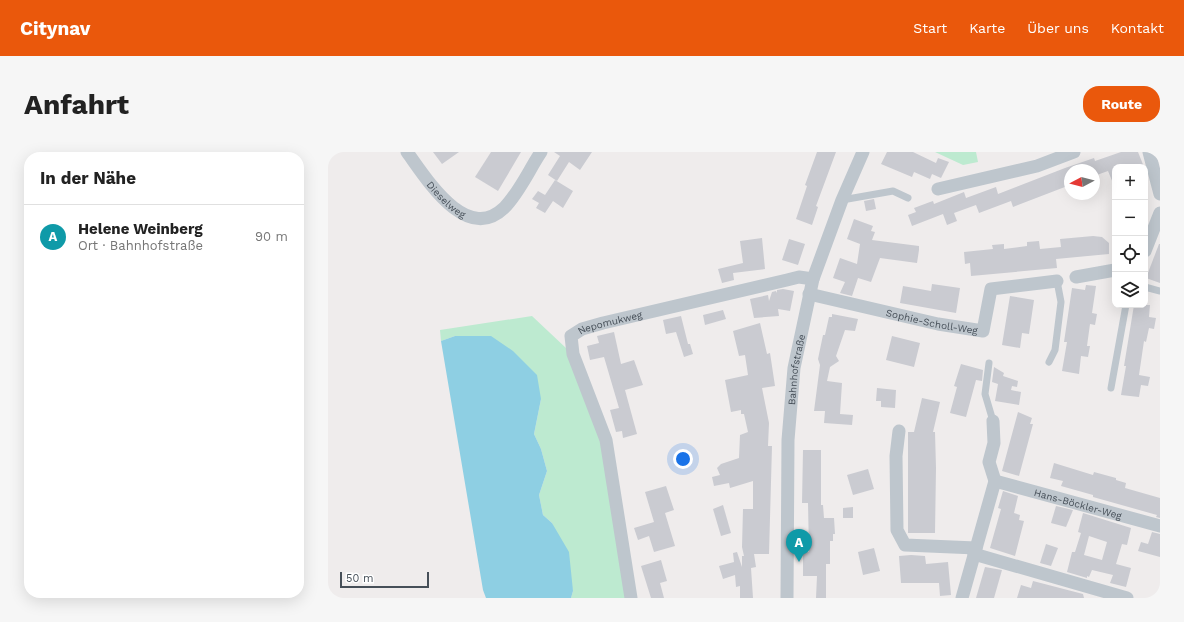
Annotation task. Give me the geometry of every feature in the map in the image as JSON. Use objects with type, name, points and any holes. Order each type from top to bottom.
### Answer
[{"type":"street","name":"Dieselweg","points":[[407,152],[438,193],[454,208],[472,219],[488,218],[503,209],[514,195],[541,152]]},
{"type":"street","name":"Bahnhofstraße","points":[[786,598],[788,440],[794,368],[813,279],[842,200],[863,152]]},
{"type":"street","points":[[938,189],[1037,166],[1074,152]]},
{"type":"street","points":[[1149,152],[1160,194]]},
{"type":"street","points":[[1148,244],[1160,214]]},
{"type":"street","points":[[1076,277],[1112,271]]},
{"type":"street","name":"Nepomukweg","points":[[631,598],[606,440],[574,354],[571,336],[582,329],[603,323],[787,280],[799,278],[813,279]]},
{"type":"street","name":"Sophie-Scholl-Weg","points":[[809,294],[938,324],[983,331],[990,289],[1057,281]]},
{"type":"street","points":[[962,598],[995,481],[989,462],[994,443],[993,422]]},
{"type":"street","points":[[899,431],[896,456],[897,530],[905,545],[975,551],[1127,598]]},
{"type":"street","name":"Hans-Böckler-Weg","points":[[995,481],[1160,526]]},
{"type":"lane","points":[[842,200],[893,191],[908,198]]},
{"type":"lane","name":"Sophie-Scholl-Weg","points":[[1049,362],[1055,350],[1061,302],[1057,281]]},
{"type":"lane","points":[[1148,288],[1160,291]]},
{"type":"lane","points":[[1110,388],[1125,308]]},
{"type":"lane","points":[[989,363],[985,394],[993,422]]},
{"type":"green space","points":[[935,152],[976,152],[978,162],[963,165]]},
{"type":"green space","points":[[532,316],[566,348],[614,454],[631,598],[571,598],[573,591],[552,523],[543,515],[539,495],[547,471],[541,449],[534,434],[541,399],[455,336],[441,341],[440,330]]},
{"type":"water","points":[[455,336],[491,336],[513,351],[537,375],[541,399],[534,434],[541,449],[547,471],[539,495],[543,515],[552,523],[569,552],[573,591],[571,598],[486,598],[483,590],[441,341]]},
{"type":"building","points":[[433,152],[459,152],[442,164]]},
{"type":"building","points":[[491,152],[521,152],[498,191],[475,177]]},
{"type":"building","points":[[554,152],[592,152],[580,170],[569,162],[557,181],[548,175],[560,156]]},
{"type":"building","points":[[817,152],[836,152],[816,206],[818,207],[812,225],[796,219],[807,186],[805,185]]},
{"type":"building","points":[[887,152],[913,152],[936,163],[938,158],[949,162],[941,178],[932,174],[930,179],[914,172],[912,177],[881,164]]},
{"type":"building","points":[[1121,152],[1138,152],[1143,164],[1112,164],[1112,181],[1108,171],[1100,174],[1100,164],[1077,164],[1094,158],[1095,161]]},
{"type":"building","points":[[1064,168],[1064,187],[1013,207],[1011,201],[979,213],[976,205],[954,213],[957,221],[947,225],[943,214],[912,226],[908,215],[916,212],[914,208],[933,201],[934,204],[964,192],[966,198],[996,187],[998,194]]},
{"type":"building","points":[[555,180],[573,191],[563,208],[553,201],[545,213],[536,208],[539,203],[532,199],[538,191],[545,195]]},
{"type":"building","points":[[874,199],[876,209],[866,211],[864,201]]},
{"type":"building","points":[[854,219],[873,226],[871,231],[875,232],[872,240],[919,246],[919,250],[917,263],[880,258],[871,282],[858,278],[852,296],[840,293],[845,282],[833,278],[840,258],[857,264],[860,244],[847,239]]},
{"type":"building","points":[[1093,236],[1102,237],[1109,243],[1109,254],[1056,259],[1057,268],[971,276],[970,263],[965,264],[964,252],[993,249],[992,245],[1004,244],[1004,249],[1027,246],[1027,242],[1039,241],[1040,249],[1061,247],[1060,239]]},
{"type":"building","points":[[762,238],[765,269],[733,273],[734,280],[722,283],[718,269],[743,263],[740,241]]},
{"type":"building","points":[[789,239],[805,244],[798,265],[782,260]]},
{"type":"building","points":[[1160,244],[1160,283],[1148,279],[1148,273]]},
{"type":"building","points":[[932,284],[960,288],[956,313],[900,303],[903,286],[931,291]]},
{"type":"building","points":[[1086,285],[1096,286],[1092,313],[1097,314],[1095,325],[1090,324],[1087,346],[1090,346],[1088,357],[1081,356],[1079,374],[1062,371],[1067,342],[1064,342],[1072,288],[1085,290]]},
{"type":"building","points":[[783,289],[794,291],[790,311],[778,309],[779,316],[754,318],[750,299],[768,295],[769,301],[772,292],[776,291],[777,293],[777,290]]},
{"type":"building","points":[[1010,296],[1034,300],[1029,334],[1022,333],[1020,348],[1002,345]]},
{"type":"building","points":[[1148,305],[1150,305],[1149,317],[1156,318],[1154,329],[1149,328],[1146,342],[1144,341],[1139,375],[1150,377],[1148,386],[1141,385],[1139,397],[1121,395],[1126,366],[1124,366],[1134,308],[1148,308]]},
{"type":"building","points":[[723,310],[726,319],[705,325],[703,315]]},
{"type":"building","points":[[832,314],[858,319],[855,331],[845,330],[836,356],[839,361],[830,367],[827,381],[842,383],[840,414],[853,415],[852,425],[824,423],[825,411],[814,411],[820,365],[818,359],[823,335],[825,335],[829,317],[832,317]]},
{"type":"building","points":[[681,316],[688,344],[690,344],[693,354],[684,357],[676,332],[666,334],[663,320]]},
{"type":"building","points":[[760,323],[767,354],[770,353],[775,386],[762,388],[769,423],[768,446],[772,446],[769,554],[754,554],[756,567],[751,568],[753,598],[740,598],[740,586],[736,587],[735,575],[723,579],[719,566],[734,562],[733,553],[737,552],[742,567],[742,556],[744,556],[742,547],[743,509],[753,509],[753,481],[730,488],[729,483],[714,486],[712,477],[720,475],[717,468],[721,464],[739,458],[740,435],[748,432],[744,414],[741,414],[741,410],[731,412],[725,380],[748,375],[745,355],[739,356],[733,331]]},
{"type":"building","points":[[614,332],[621,364],[634,360],[643,385],[625,390],[637,434],[623,438],[622,431],[616,432],[610,410],[619,408],[604,357],[590,360],[587,346],[599,343],[597,336]]},
{"type":"building","points":[[892,336],[920,343],[914,367],[886,360]]},
{"type":"building","points":[[961,364],[983,370],[982,381],[976,380],[966,417],[950,413],[957,387],[954,386]]},
{"type":"building","points":[[994,367],[1004,373],[1003,376],[1018,381],[1017,387],[1012,386],[1011,390],[1021,392],[1019,405],[995,401],[998,384],[992,382]]},
{"type":"building","points":[[877,388],[896,390],[895,408],[881,407],[881,401],[876,401]]},
{"type":"building","points":[[922,398],[940,402],[933,432],[935,432],[936,468],[935,533],[908,533],[908,432],[914,432]]},
{"type":"building","points":[[1018,412],[1032,418],[1030,424],[1033,424],[1019,476],[1002,471]]},
{"type":"building","points":[[803,450],[821,450],[821,505],[823,505],[824,518],[834,518],[835,534],[833,534],[833,541],[830,541],[830,564],[826,564],[826,598],[816,598],[817,576],[803,576],[803,552],[809,552],[808,503],[802,503]]},
{"type":"building","points":[[1054,463],[1093,475],[1094,472],[1116,478],[1116,480],[1126,483],[1125,488],[1160,498],[1160,518],[1156,517],[1157,515],[1093,497],[1093,495],[1061,486],[1063,481],[1050,478]]},
{"type":"building","points":[[868,469],[874,489],[853,495],[847,475]]},
{"type":"building","points":[[666,486],[674,510],[665,513],[675,546],[654,552],[649,536],[638,540],[634,528],[654,522],[645,492]]},
{"type":"building","points":[[1003,491],[1018,496],[1014,513],[1020,515],[1019,520],[1024,521],[1015,556],[990,548],[1001,509],[998,508]]},
{"type":"building","points":[[723,505],[731,533],[721,536],[713,509]]},
{"type":"building","points":[[1056,506],[1073,510],[1066,527],[1051,523]]},
{"type":"building","points":[[853,507],[853,518],[843,518],[843,508]]},
{"type":"building","points":[[1083,513],[1131,528],[1127,545],[1122,544],[1116,564],[1131,568],[1126,587],[1110,583],[1113,575],[1092,570],[1087,578],[1067,572],[1072,552],[1075,552],[1081,533],[1078,532]],"holes":[[[1089,536],[1107,542],[1102,560],[1084,555]]]},
{"type":"building","points":[[1152,532],[1160,534],[1160,557],[1138,551],[1141,542],[1148,544]]},
{"type":"building","points":[[1046,544],[1058,548],[1051,566],[1040,563]]},
{"type":"building","points":[[874,548],[880,571],[863,575],[858,552]]},
{"type":"building","points":[[899,556],[925,556],[926,564],[948,562],[951,595],[940,596],[939,583],[901,583]]},
{"type":"building","points":[[661,560],[667,581],[660,583],[664,598],[651,598],[641,566]]},
{"type":"building","points":[[985,567],[1002,570],[994,598],[976,598]]},
{"type":"building","points":[[1033,581],[1083,594],[1084,598],[1017,598],[1021,585],[1031,588]]},
{"type":"place","name":"Helene Weinberg","points":[[799,562]]}]
